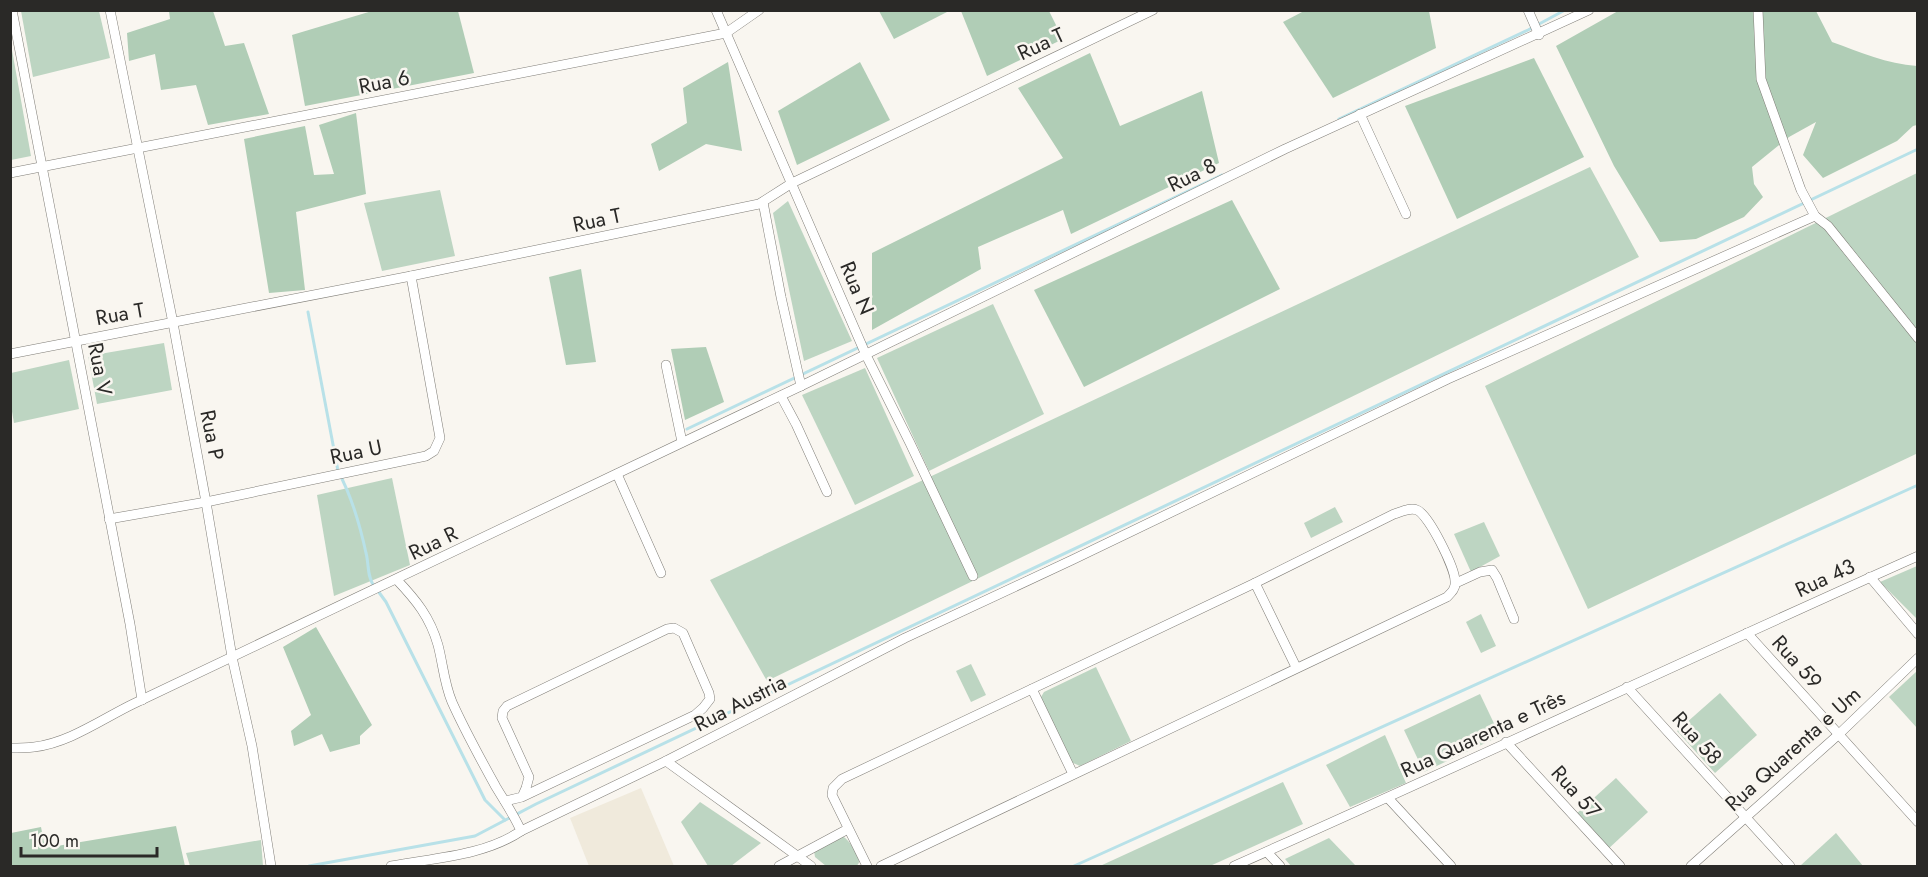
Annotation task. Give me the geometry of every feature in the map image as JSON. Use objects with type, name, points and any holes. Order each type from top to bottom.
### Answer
[{"type":"street","name":"Rua V","points":[[12,10],[130,624],[142,700]]},
{"type":"street","name":"Rua P","points":[[110,10],[173,322],[232,657],[252,746],[270,863]]},
{"type":"street","name":"Rua N","points":[[716,10],[864,349],[973,576]]},
{"type":"street","name":"Rua 6","points":[[10,173],[726,33],[759,10]]},
{"type":"street","name":"Rua T","points":[[10,354],[411,276],[748,207],[763,202],[792,183],[1153,10]]},
{"type":"street","points":[[1528,10],[1538,33]]},
{"type":"street","name":"Rua 8","points":[[864,349],[1360,114],[1589,10]]},
{"type":"street","points":[[1758,10],[1761,79],[1801,190],[1815,216],[1828,226],[1917,338]]},
{"type":"street","points":[[1360,114],[1406,214]]},
{"type":"street","points":[[763,202],[800,380]]},
{"type":"street","name":"Rua Austria","points":[[391,867],[482,849],[513,836],[519,827],[666,761],[905,638],[1448,379],[1815,216]]},
{"type":"street","name":"Rua U","points":[[109,519],[340,475],[426,456],[434,451],[440,438],[411,276]]},
{"type":"street","name":"Rua R","points":[[10,748],[35,747],[57,741],[781,396],[800,380],[864,349]]},
{"type":"street","points":[[666,365],[682,442]]},
{"type":"street","points":[[781,396],[827,492]]},
{"type":"street","points":[[617,474],[661,573]]},
{"type":"street","points":[[867,867],[832,795],[833,788],[842,779],[1255,583],[1394,514],[1408,509],[1417,510],[1426,518],[1453,570],[1456,583],[1447,597],[1296,667],[881,867]]},
{"type":"street","name":"Rua 43","points":[[1747,633],[1917,556]]},
{"type":"street","points":[[1456,583],[1480,572],[1492,570],[1514,619]]},
{"type":"street","points":[[1870,577],[1917,633]]},
{"type":"street","points":[[397,580],[420,606],[430,624],[437,643],[442,673],[452,701],[519,827]]},
{"type":"street","points":[[1255,583],[1296,667]]},
{"type":"street","points":[[508,805],[695,715],[708,702],[709,693],[683,633],[679,629],[667,629],[507,706],[502,718],[526,770],[528,783],[522,797]]},
{"type":"street","name":"Rua Quarenta e Três","points":[[1234,867],[1747,633]]},
{"type":"street","name":"Rua 59","points":[[1747,633],[1917,822]]},
{"type":"street","name":"Rua Quarenta e Um","points":[[1691,867],[1838,735],[1917,658]]},
{"type":"street","name":"Rua 58","points":[[1627,687],[1790,867]]},
{"type":"street","points":[[1032,689],[1073,774]]},
{"type":"street","name":"Rua 57","points":[[1506,742],[1620,867]]},
{"type":"street","points":[[666,761],[811,867]]},
{"type":"street","points":[[526,770],[539,782],[548,785]]},
{"type":"street","points":[[1388,798],[1450,867]]},
{"type":"street","points":[[779,867],[848,829]]},
{"type":"street","points":[[1267,852],[1280,867]]},
{"type":"shaded area","points":[[641,788],[674,866],[589,866],[570,818]]},
{"type":"green space","points":[[21,11],[99,11],[110,58],[33,77]]},
{"type":"green space","points":[[169,11],[213,11],[225,46],[244,43],[269,114],[208,125],[196,85],[161,90],[155,54],[129,61],[127,33],[170,19]]},
{"type":"green space","points":[[372,11],[458,11],[474,73],[305,106],[292,35]]},
{"type":"green space","points":[[879,11],[946,11],[894,39]]},
{"type":"green space","points":[[961,11],[1049,11],[1063,39],[987,76]]},
{"type":"green space","points":[[1304,11],[1429,11],[1436,48],[1333,98],[1283,22]]},
{"type":"green space","points":[[1618,11],[1816,11],[1832,42],[1884,60],[1917,66],[1917,125],[1897,141],[1823,178],[1803,155],[1816,122],[1789,137],[1752,167],[1754,184],[1763,197],[1744,217],[1696,239],[1660,242],[1614,166],[1556,46]]},
{"type":"green space","points":[[10,39],[31,156],[11,160],[10,160]]},
{"type":"green space","points":[[1090,53],[1120,126],[1202,91],[1219,163],[1071,234],[1063,210],[978,247],[981,269],[872,330],[872,253],[1063,158],[1018,88]]},
{"type":"green space","points":[[1534,58],[1584,157],[1457,219],[1405,106]]},
{"type":"green space","points":[[728,62],[742,151],[706,144],[659,171],[651,144],[687,123],[683,88]]},
{"type":"green space","points":[[860,62],[890,120],[797,165],[778,111]]},
{"type":"green space","points":[[356,113],[366,194],[296,212],[305,290],[269,293],[244,139],[305,126],[314,175],[334,174],[319,125]]},
{"type":"green space","points":[[1590,167],[1639,257],[767,681],[710,580]]},
{"type":"green space","points":[[1917,173],[1918,450],[1916,454],[1588,609],[1485,386]]},
{"type":"green space","points":[[440,190],[455,256],[382,271],[364,203]]},
{"type":"green space","points":[[1232,200],[1280,289],[1084,387],[1034,290]]},
{"type":"green space","points":[[788,201],[852,341],[804,361],[773,213]]},
{"type":"green space","points":[[581,269],[596,362],[566,365],[549,277]]},
{"type":"green space","points":[[993,304],[1044,414],[929,471],[877,358]]},
{"type":"green space","points":[[164,343],[172,390],[97,404],[88,356]]},
{"type":"green space","points":[[706,347],[724,402],[685,420],[671,349]]},
{"type":"green space","points":[[69,360],[79,409],[14,423],[11,406],[11,373]]},
{"type":"green space","points":[[865,368],[914,476],[855,505],[802,395]]},
{"type":"green space","points":[[392,478],[410,565],[334,596],[317,495]]},
{"type":"green space","points":[[1335,507],[1343,522],[1311,538],[1304,523]]},
{"type":"green space","points":[[1484,522],[1500,556],[1471,572],[1454,534]]},
{"type":"green space","points":[[1917,566],[1917,619],[1880,582]]},
{"type":"green space","points":[[1481,614],[1496,646],[1481,653],[1466,622]]},
{"type":"green space","points":[[316,627],[372,725],[360,736],[360,744],[330,752],[322,734],[294,746],[291,731],[311,715],[283,647]]},
{"type":"green space","points":[[971,664],[986,695],[971,702],[956,671]]},
{"type":"green space","points":[[1096,667],[1131,741],[1080,766],[1071,762],[1041,697],[1044,692]]},
{"type":"green space","points":[[1917,671],[1917,728],[1889,697]]},
{"type":"green space","points":[[1720,693],[1757,735],[1715,773],[1677,731]]},
{"type":"green space","points":[[1480,694],[1500,736],[1424,772],[1404,730]]},
{"type":"green space","points":[[1385,735],[1406,783],[1350,807],[1326,765]]},
{"type":"green space","points":[[1616,778],[1648,812],[1607,850],[1575,815]]},
{"type":"green space","points":[[1283,782],[1303,824],[1210,866],[1100,866]]},
{"type":"green space","points":[[700,802],[761,843],[731,866],[708,866],[681,822]]},
{"type":"green space","points":[[176,826],[185,866],[11,866],[11,833],[41,827],[45,848]]},
{"type":"green space","points":[[1836,833],[1863,866],[1800,866]]},
{"type":"green space","points":[[842,836],[850,843],[857,855],[859,862],[856,866],[826,866],[815,857],[814,851]]},
{"type":"green space","points":[[1329,838],[1356,866],[1291,866],[1285,859]]},
{"type":"green space","points":[[261,840],[263,866],[190,866],[186,853]]},
{"type":"waterway","points":[[1339,119],[1528,30],[1565,10]]},
{"type":"waterway","points":[[309,866],[475,836],[536,804],[1918,149]]},
{"type":"waterway","points":[[687,429],[1222,175]]},
{"type":"waterway","points":[[308,312],[338,471],[355,511],[364,543],[370,579],[374,586]]},
{"type":"waterway","points":[[1074,866],[1918,485]]},
{"type":"waterway","points":[[378,591],[386,602],[485,800],[505,820]]}]
